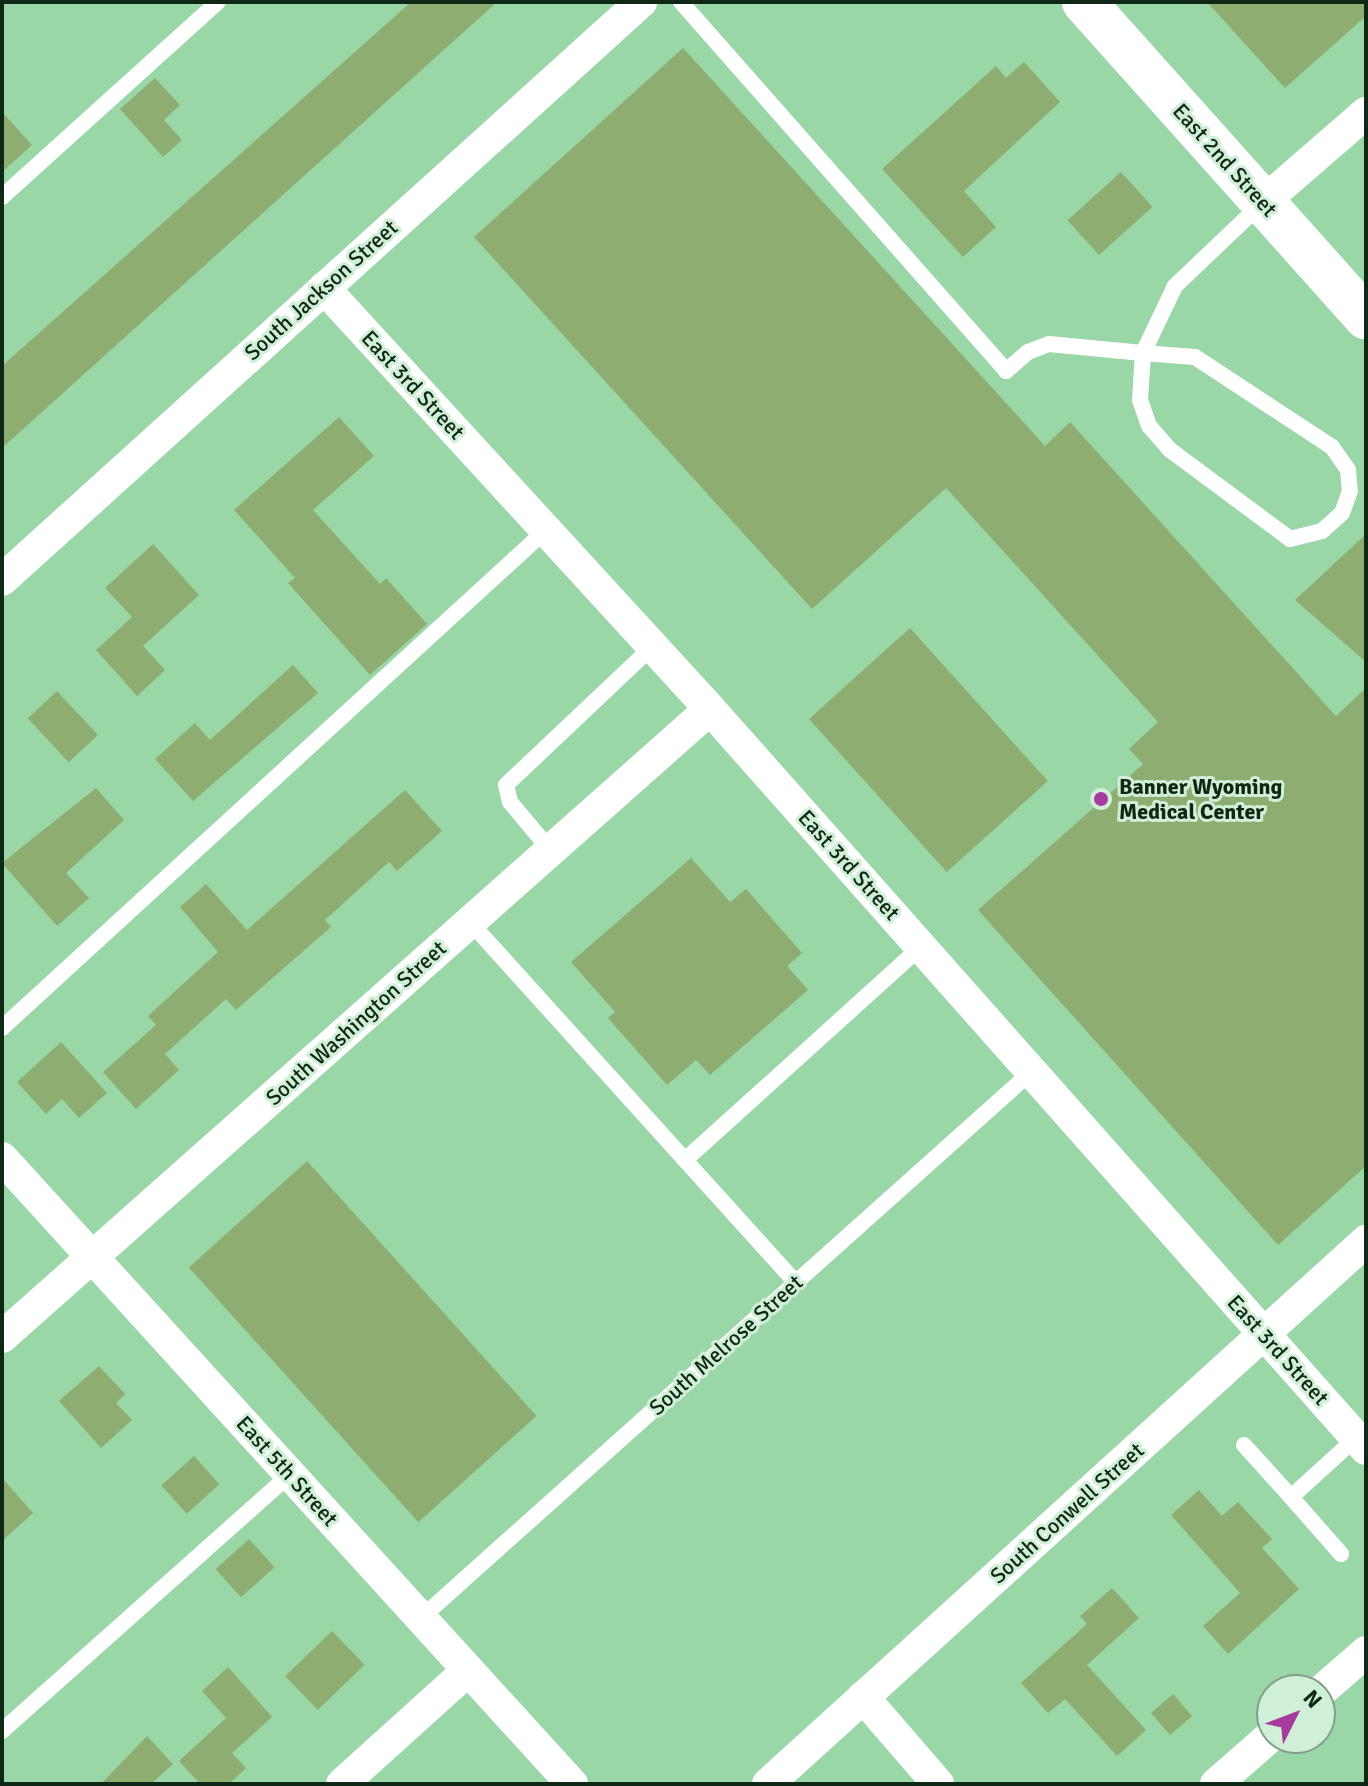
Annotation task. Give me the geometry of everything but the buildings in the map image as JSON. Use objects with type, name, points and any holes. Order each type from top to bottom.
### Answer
[{"type":"main road","name":"East 2nd Street","points":[[1084,2],[1366,317]]},
{"type":"street","name":"South Jackson Street","points":[[2,580],[641,2]]},
{"type":"street","points":[[1262,203],[1366,113]]},
{"type":"street","name":"East 3rd Street","points":[[324,288],[710,709],[1361,1444]]},
{"type":"street","name":"South Washington Street","points":[[2,1337],[710,709]]},
{"type":"street","name":"East 5th Street","points":[[2,1158],[572,1784]]},
{"type":"street","name":"South Conwell Street","points":[[768,1784],[1366,1241]]},
{"type":"street","points":[[1336,1678],[1366,1652]]},
{"type":"street","points":[[342,1784],[468,1670]]},
{"type":"street","points":[[863,1697],[938,1784]]},
{"type":"street","points":[[1216,1784],[1256,1749]]},
{"type":"lane","points":[[2,197],[218,2]]},
{"type":"lane","points":[[681,2],[1006,371],[1028,352],[1049,344],[1143,353],[1195,357],[1332,447],[1348,470],[1350,491],[1342,513],[1322,531],[1290,539],[1170,450],[1149,426],[1140,400],[1143,353],[1175,286],[1262,203]]},
{"type":"lane","points":[[2,1028],[546,530]]},
{"type":"lane","points":[[551,851],[510,802],[506,785],[653,646]]},
{"type":"lane","points":[[470,922],[796,1283]]},
{"type":"lane","points":[[685,1160],[921,947]]},
{"type":"lane","name":"South Melrose Street","points":[[421,1618],[1031,1072]]},
{"type":"lane","points":[[1291,1497],[1361,1444]]},
{"type":"lane","points":[[1244,1445],[1341,1554]]},
{"type":"lane","points":[[2,1731],[290,1474]]},
{"type":"place","name":"Banner Wyoming Medical Center","points":[[1101,799]]}]
